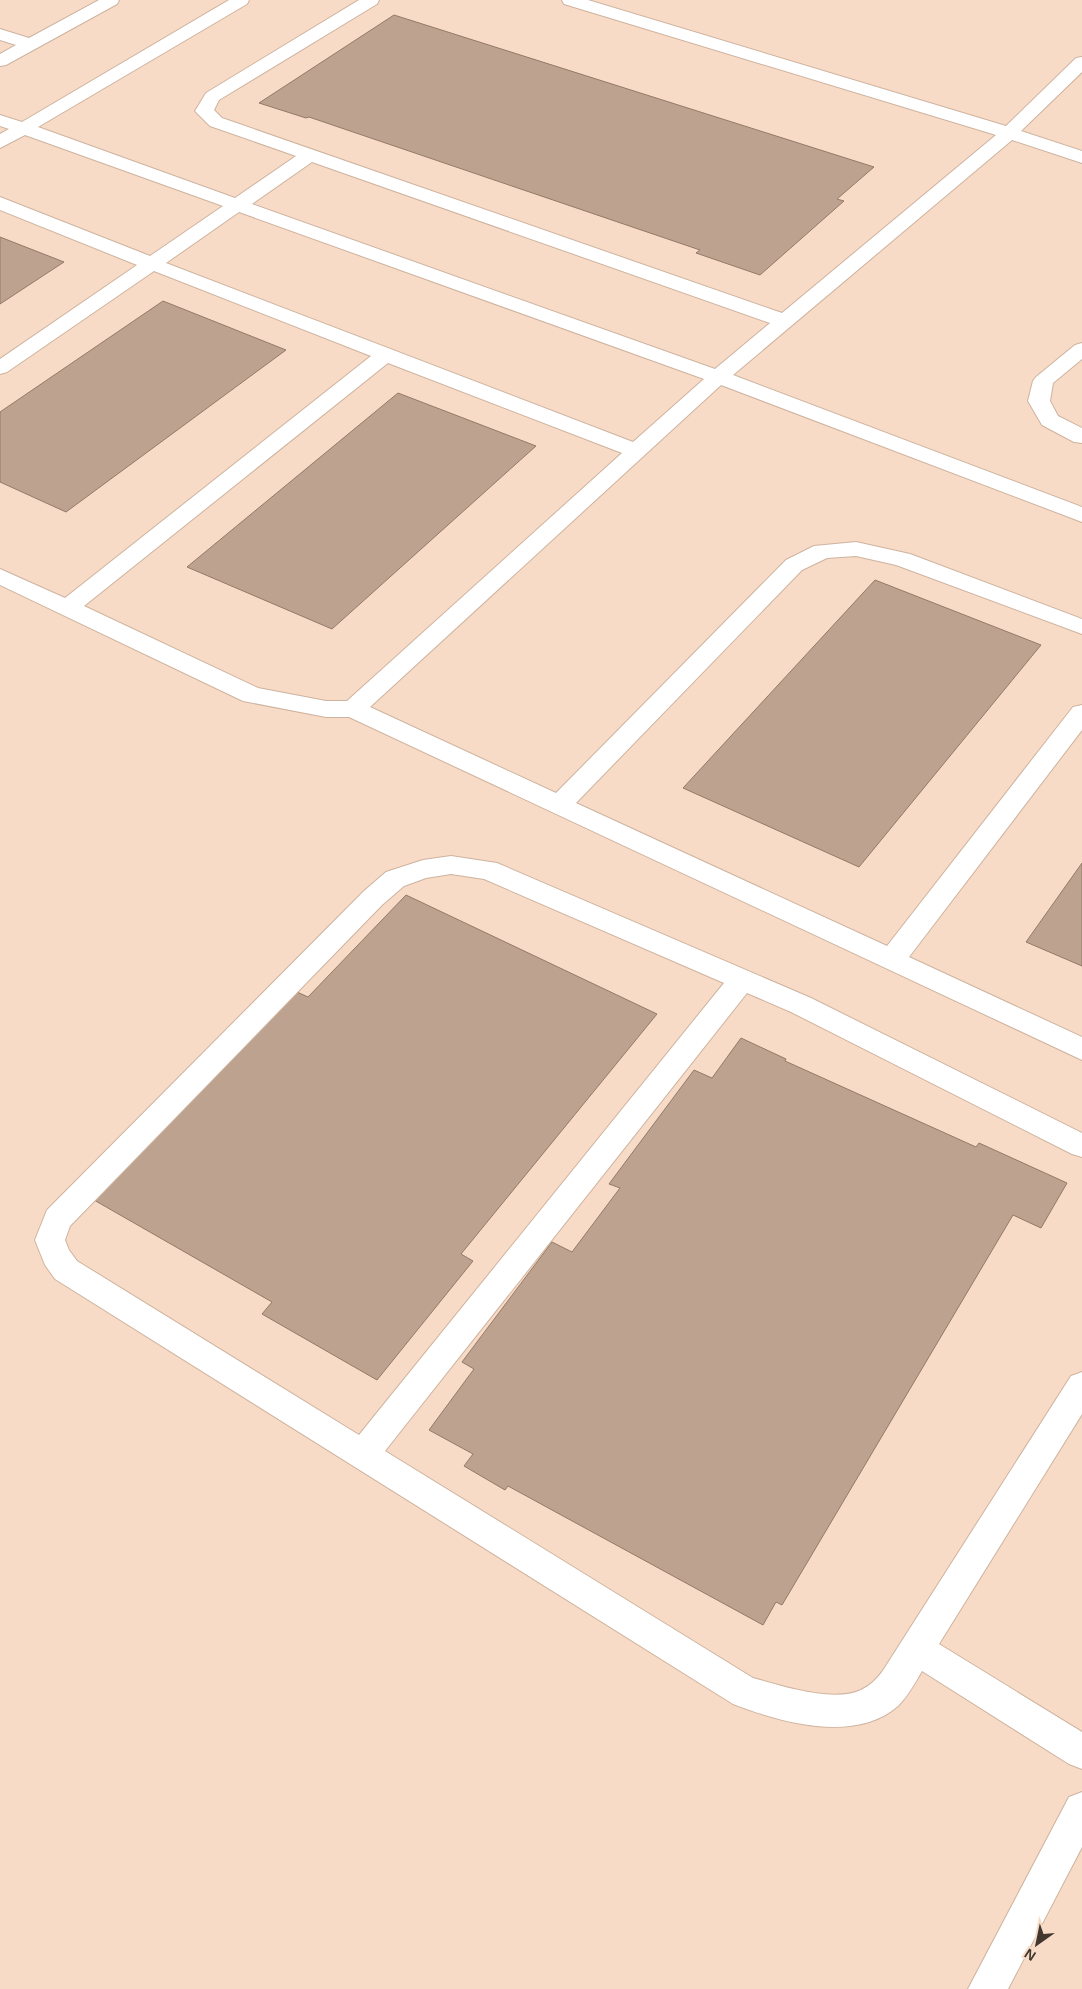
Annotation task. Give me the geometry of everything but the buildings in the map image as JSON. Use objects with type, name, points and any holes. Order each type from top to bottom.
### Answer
[{"type":"street","points":[[0,61],[111,0]]},
{"type":"street","points":[[0,142],[241,0]]},
{"type":"street","points":[[371,0],[212,97],[204,111],[216,122],[785,321]]},
{"type":"street","points":[[570,0],[1009,133],[1082,157]]},
{"type":"street","points":[[0,34],[30,44]]},
{"type":"street","points":[[353,709],[718,377],[1009,133],[1082,62]]},
{"type":"street","points":[[0,120],[718,377],[1082,515]]},
{"type":"street","points":[[0,368],[310,155]]},
{"type":"street","points":[[0,203],[636,452]]},
{"type":"street","points":[[1082,349],[1044,381],[1039,401],[1050,420],[1082,437]]},
{"type":"street","points":[[67,608],[386,354]]},
{"type":"street","points":[[559,805],[794,565],[822,551],[856,549],[902,559],[1082,627]]},
{"type":"street","points":[[0,576],[252,695],[326,709],[353,709],[1082,1049]]},
{"type":"street","points":[[891,960],[1082,714]]},
{"type":"street","points":[[1082,1146],[801,1005],[488,870],[451,864],[423,869],[395,879],[373,898],[58,1219],[50,1240],[56,1256],[66,1270],[745,1692],[811,1710],[860,1710],[884,1696],[917,1649],[1082,1386]]},
{"type":"street","points":[[362,1455],[742,980]]},
{"type":"street","points":[[917,1649],[1082,1752]]},
{"type":"street","points":[[987,1989],[1082,1810]]}]
